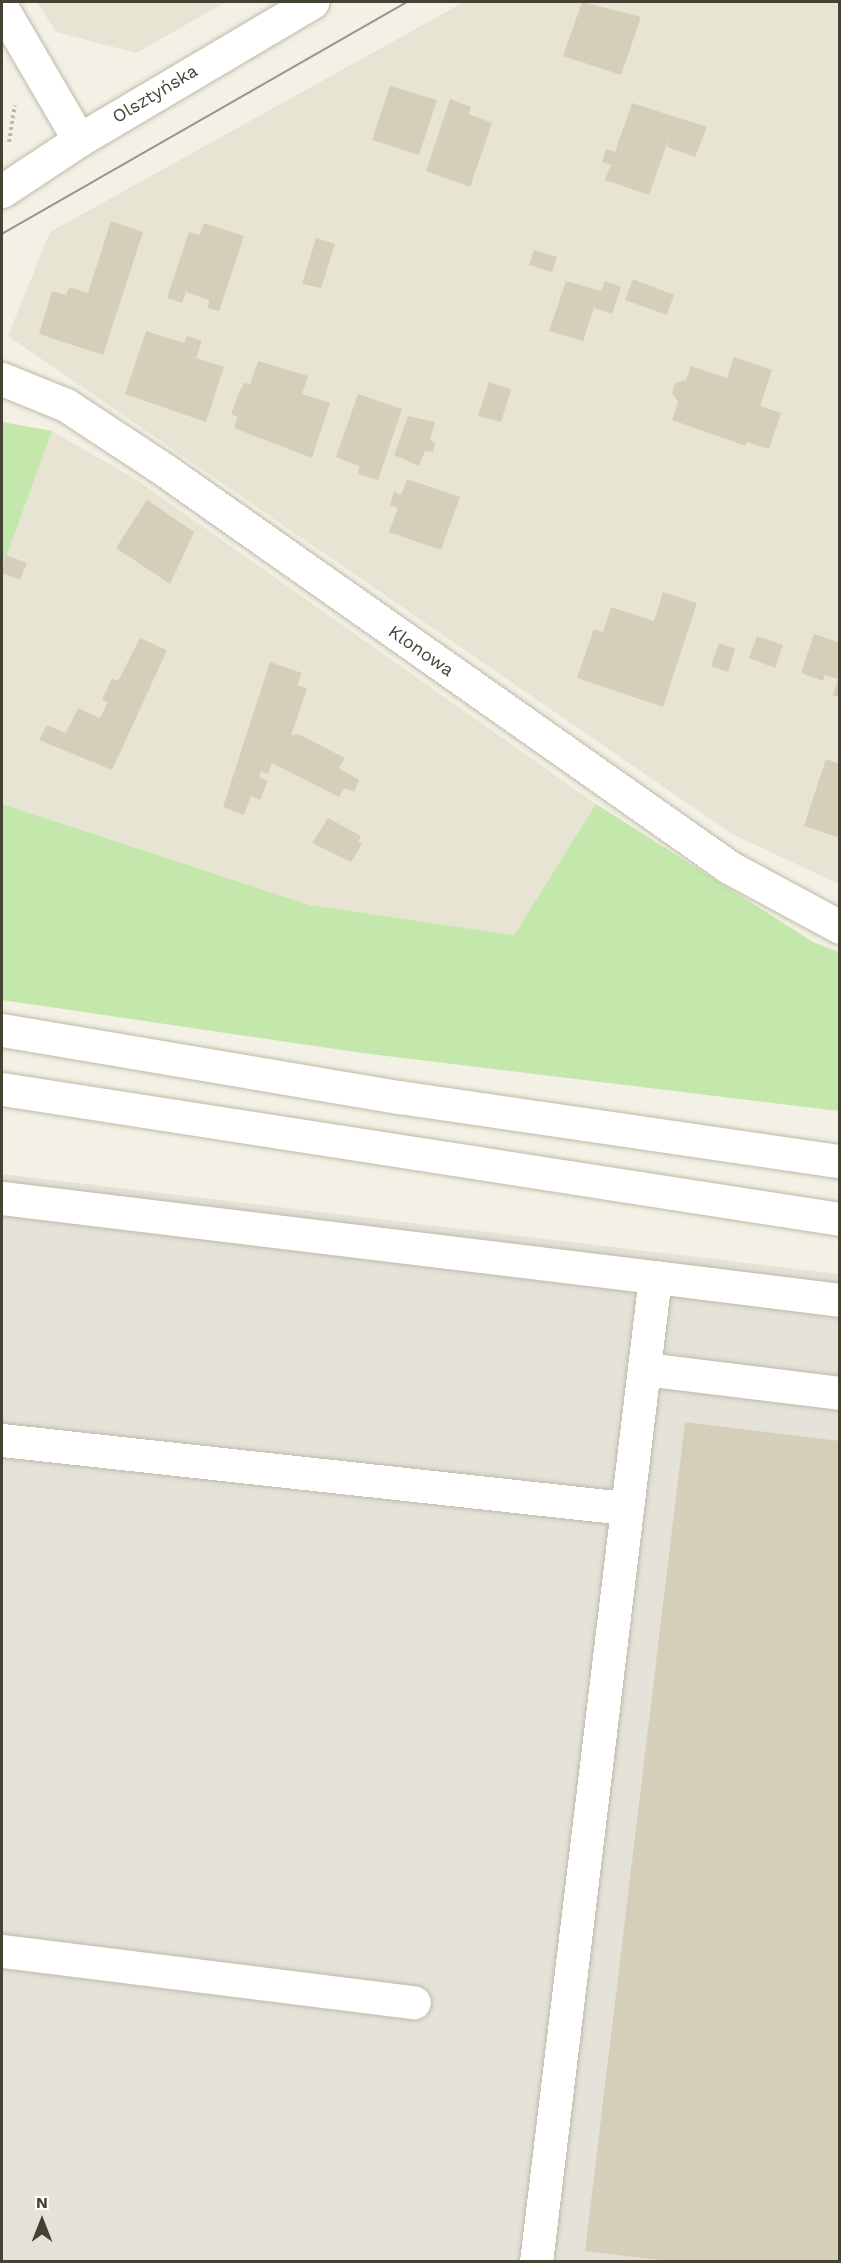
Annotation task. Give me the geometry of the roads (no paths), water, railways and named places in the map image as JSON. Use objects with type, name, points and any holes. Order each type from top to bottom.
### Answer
[{"type":"street","name":"Olsztyńska","points":[[2,191],[79,140],[312,2]]},
{"type":"street","points":[[2,8],[79,140]]},
{"type":"street","name":"Klonowa","points":[[2,379],[66,405],[166,471],[729,867],[840,927]]},
{"type":"street","points":[[2,1030],[399,1097],[840,1161]]},
{"type":"street","points":[[2,1089],[840,1219]]},
{"type":"street","points":[[2,1198],[840,1300]]},
{"type":"street","points":[[536,2262],[625,1508],[645,1369],[655,1277]]},
{"type":"street","points":[[645,1369],[840,1393]]},
{"type":"street","points":[[2,1440],[625,1508]]},
{"type":"street","points":[[2,1951],[414,2002]]},
{"type":"tram line","points":[[2,234],[407,2]]}]
